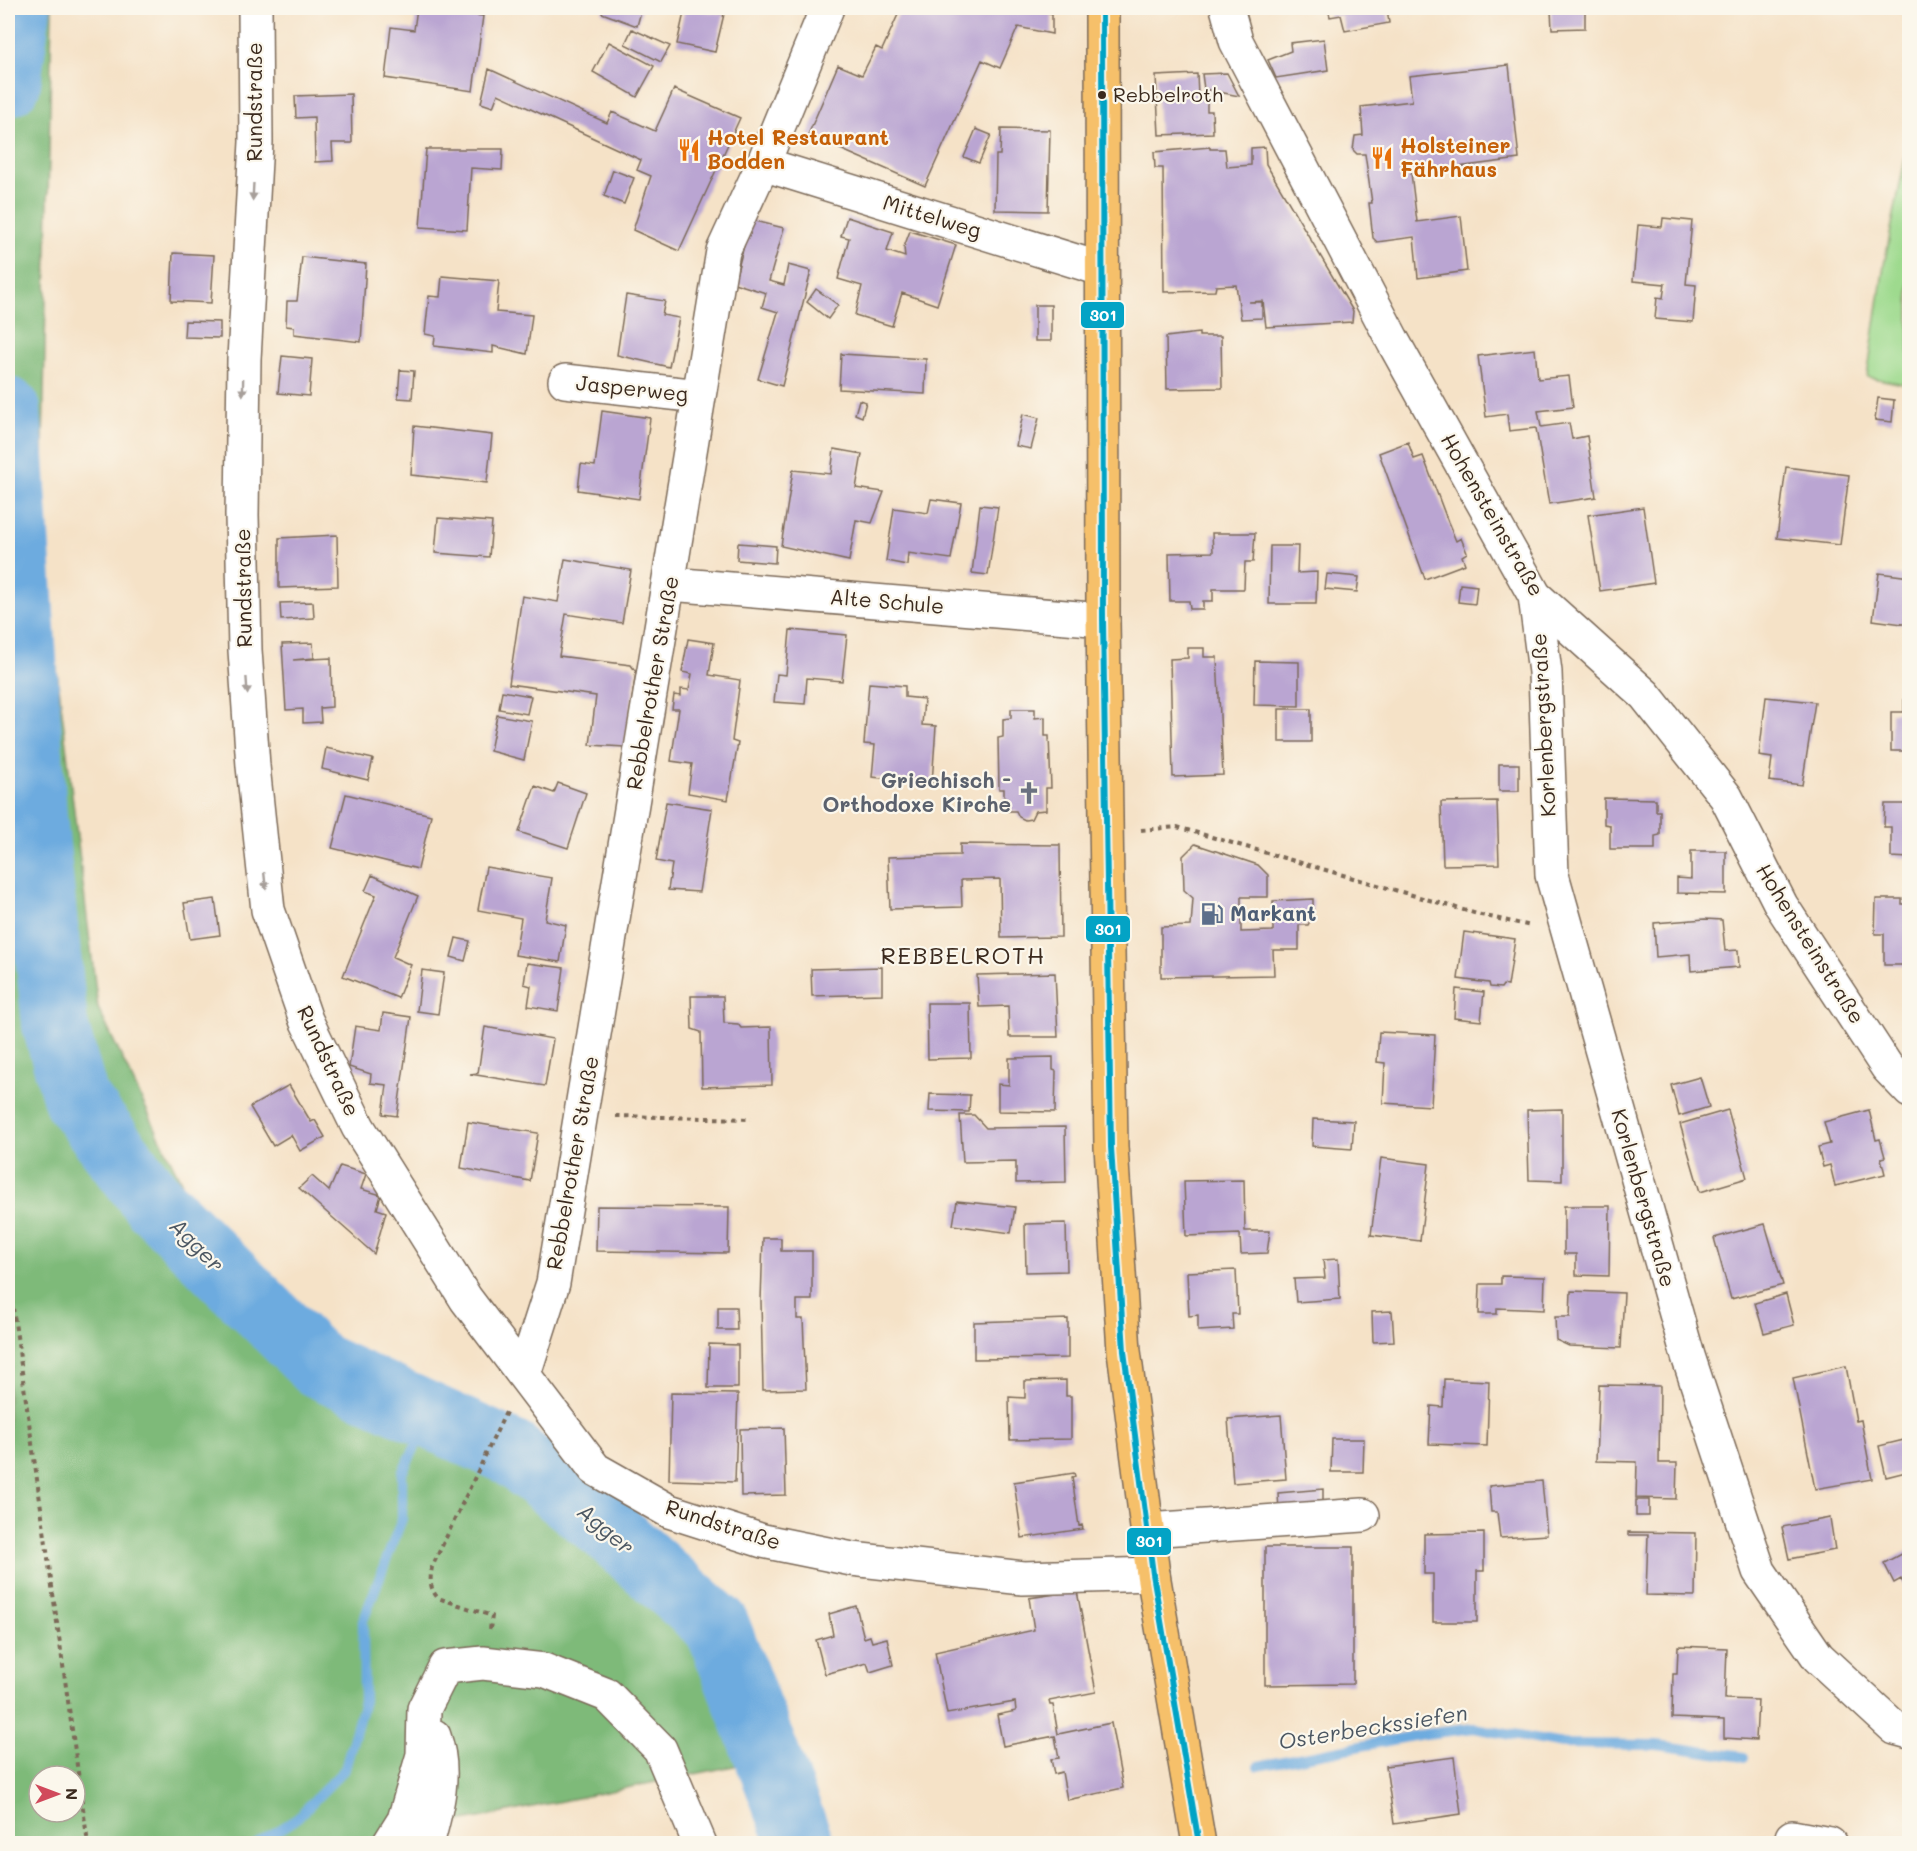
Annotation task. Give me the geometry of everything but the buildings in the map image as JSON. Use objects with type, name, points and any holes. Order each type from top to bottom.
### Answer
[{"type":"main road","points":[[1102,8],[1103,620],[1111,1147],[1124,1351],[1154,1574],[1199,1844]]},
{"type":"street","name":"Rundstraße","points":[[255,8],[256,142],[244,359],[242,527],[246,662],[268,910],[306,1020],[358,1126],[466,1299],[595,1469],[669,1511],[763,1541],[852,1559],[1023,1578],[1154,1574]]},
{"type":"street","name":"Rebbelrother Straße","points":[[524,1374],[553,1283],[670,584],[723,251],[763,164],[827,8]]},
{"type":"street","name":"Hohensteinstraße","points":[[1227,8],[1236,41],[1394,343],[1535,596],[1645,695],[1726,797],[1781,905],[1887,1067],[1910,1091]]},
{"type":"street","name":"Mittelweg","points":[[763,164],[1101,269]]},
{"type":"street","name":"Jasperweg","points":[[565,381],[699,396]]},
{"type":"street","name":"Alte Schule","points":[[670,584],[1103,620]]},
{"type":"street","name":"Korlenbergstraße","points":[[1535,596],[1545,672],[1552,875],[1688,1356],[1759,1571],[1818,1657],[1895,1728],[1910,1732]]},
{"type":"street","points":[[1148,1530],[1363,1515]]},
{"type":"street","points":[[389,1844],[404,1820],[423,1755],[424,1709],[445,1667],[483,1663],[544,1670],[607,1695],[660,1749],[700,1844]]},
{"type":"street","points":[[424,1709],[440,1753],[440,1800],[427,1844]]},
{"type":"street","points":[[1792,1837],[1830,1844]]},
{"type":"path","points":[[1107,833],[1177,827],[1481,915],[1570,935]]},
{"type":"path","points":[[582,1115],[751,1119]]},
{"type":"path","points":[[8,1272],[88,1844]]},
{"type":"path","points":[[483,1663],[492,1616],[438,1598],[430,1585],[432,1567],[508,1406]]},
{"type":"green space","points":[[8,8],[52,8],[41,539],[98,1008],[198,1217],[411,1432],[751,1625],[744,1764],[356,1843],[8,1844]]},
{"type":"green space","points":[[1909,139],[1909,385],[1867,377],[1884,265]]},
{"type":"waterway","name":"Agger","points":[[8,83],[18,8]]},
{"type":"waterway","name":"Agger","points":[[8,410],[34,816],[55,1025],[76,1099],[155,1203],[318,1365],[512,1453],[609,1530],[717,1626],[801,1844]]},
{"type":"waterway","points":[[257,1844],[295,1820],[345,1769],[364,1701],[363,1621],[402,1519],[402,1473],[431,1416]]},
{"type":"waterway","name":"Osterbeckssiefen","points":[[1258,1766],[1418,1735],[1474,1728],[1562,1744],[1657,1745],[1744,1757]]},
{"type":"transit line","name":"301","points":[[1102,8],[1103,620],[1111,1147],[1124,1351],[1153,1574],[1199,1844]]},
{"type":"place","name":"Rebbelroth","points":[[1102,95]]},
{"type":"place","name":"Hotel Restaurant Bodden","points":[[689,150]]},
{"type":"place","name":"Holsteiner Fährhaus","points":[[1382,158]]},
{"type":"place","name":"Griechisch - Orthodoxe Kirche","points":[[1029,793]]},
{"type":"place","name":"Markant","points":[[1212,914]]},
{"type":"district","name":"REBBELROTH","points":[[963,956]]}]
